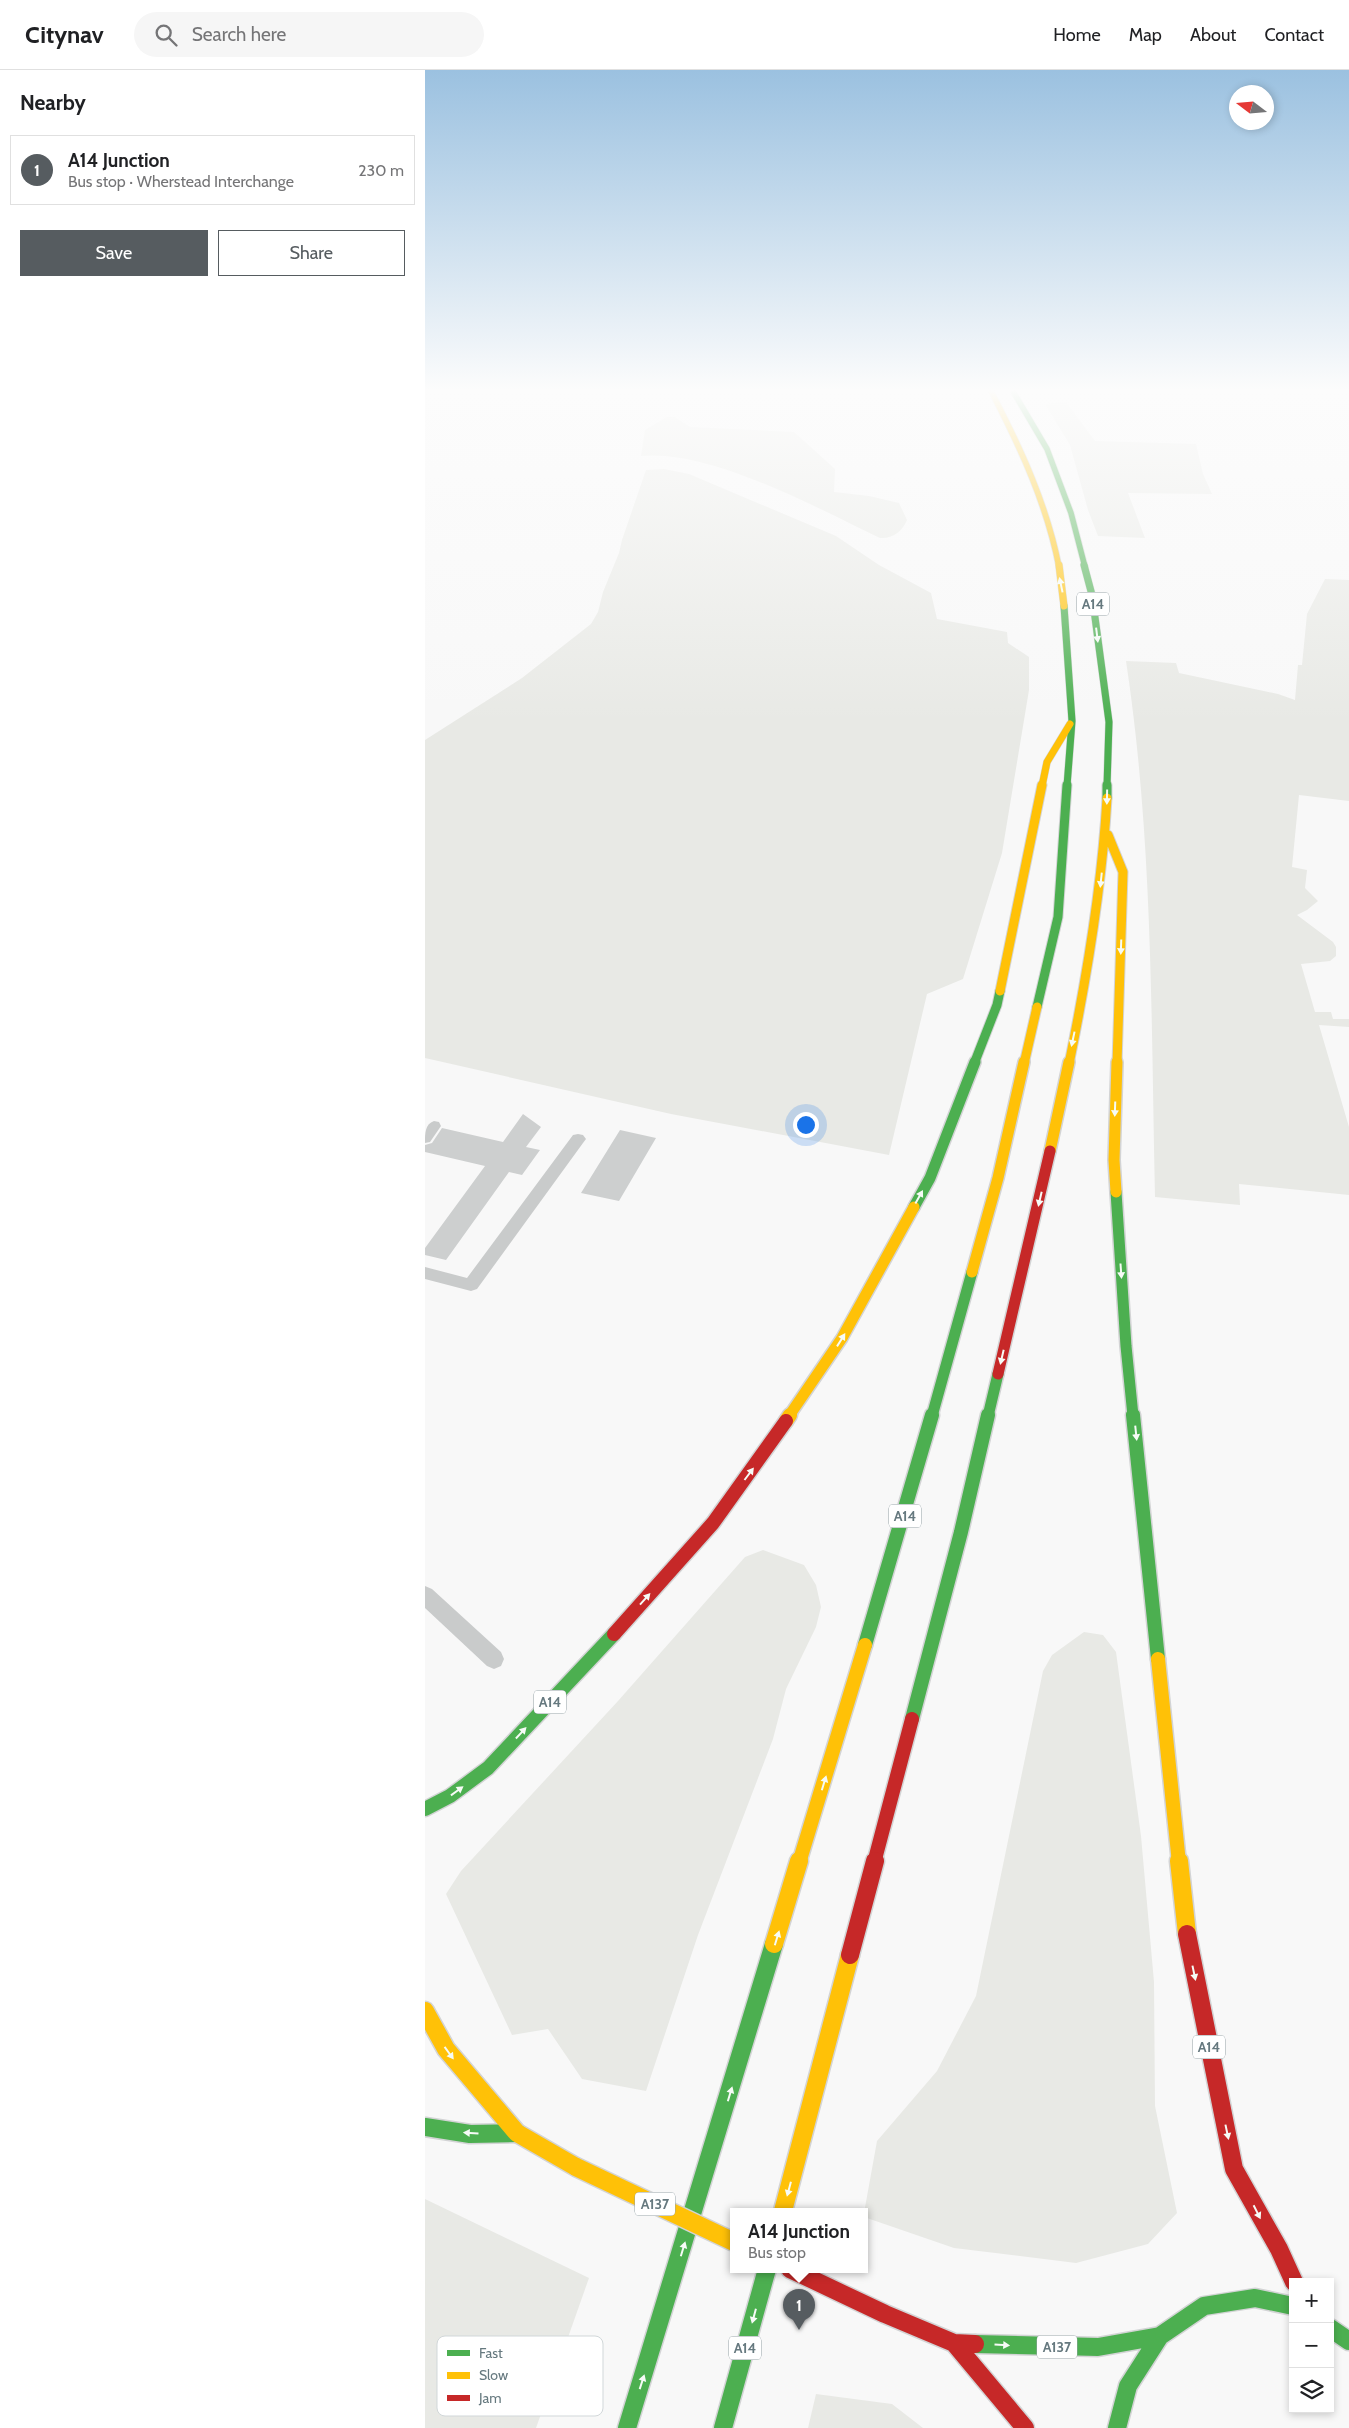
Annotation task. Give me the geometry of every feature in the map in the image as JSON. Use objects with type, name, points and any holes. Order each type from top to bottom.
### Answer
[{"type":"main road","name":"A14","points":[[627,2428],[901,1527],[999,1178],[1058,917],[1072,721],[1063,593],[1043,503]]},
{"type":"main road","name":"A14","points":[[784,2208],[961,1532],[1042,1189],[1097,919],[1106,831],[1109,722],[1092,595],[1067,503]]},
{"type":"main road","name":"A14","points":[[425,1809],[450,1796],[488,1768],[613,1635],[713,1523],[758,1463],[842,1338],[930,1178],[997,1005],[1047,762],[1072,721]]},
{"type":"main road","name":"A14","points":[[1106,831],[1123,872],[1114,1160],[1126,1346],[1185,1925],[1234,2168],[1265,2227],[1279,2249],[1292,2278]]},
{"type":"main road","name":"A137","points":[[425,2011],[446,2049],[465,2074],[493,2102],[517,2133],[576,2167],[730,2240]]},
{"type":"main road","points":[[425,2127],[470,2134],[517,2133]]},
{"type":"main road","name":"A14","points":[[723,2428],[766,2273]]},
{"type":"main road","name":"A137","points":[[798,2273],[885,2314],[954,2343],[1098,2347],[1160,2336]]},
{"type":"main road","points":[[1117,2428],[1129,2386],[1160,2336],[1204,2306],[1255,2298],[1289,2305]]},
{"type":"main road","points":[[1334,2331],[1349,2341]]},
{"type":"main road","name":"A137","points":[[954,2343],[1025,2428]]},
{"type":"lane","points":[[425,1273],[471,1285],[578,1139]]},
{"type":"lane","points":[[425,1595],[494,1659]]},
{"type":"shaded area","points":[[635,503],[758,503],[836,536],[879,565],[931,593],[937,619],[1007,632],[1008,643],[1029,657],[1029,690],[1002,853],[963,979],[927,994],[889,1155],[671,1114],[425,1058],[425,740],[522,678],[591,624],[598,612],[603,592],[619,553]]},
{"type":"shaded area","points":[[808,503],[899,503],[907,520],[896,534],[880,538]]},
{"type":"shaded area","points":[[1086,503],[1132,503],[1145,538],[1098,536]]},
{"type":"shaded area","points":[[1325,579],[1349,580],[1349,801],[1299,795],[1292,867],[1307,870],[1305,888],[1318,901],[1297,915],[1333,942],[1336,947],[1336,956],[1330,961],[1301,964],[1315,1012],[1331,1012],[1333,1019],[1349,1019],[1349,1027],[1319,1025],[1349,1127],[1349,1195],[1239,1184],[1240,1205],[1155,1197],[1146,861],[1135,728],[1126,661],[1176,663],[1179,673],[1278,694],[1295,700],[1298,665],[1302,665],[1307,614]]},
{"type":"shaded area","points":[[763,1550],[804,1565],[816,1585],[821,1607],[816,1627],[786,1689],[773,1739],[698,1935],[646,2091],[582,2079],[548,2029],[512,2035],[446,1894],[461,1871],[618,1701],[745,1557]]},
{"type":"shaded area","points":[[1084,1632],[1103,1635],[1116,1652],[1141,1836],[1154,1982],[1155,2106],[1177,2213],[1148,2244],[1076,2263],[954,2248],[868,2218],[868,2208],[865,2208],[877,2141],[937,2071],[976,1996],[1043,1671],[1052,1655]]},
{"type":"shaded area","points":[[425,2199],[589,2278],[569,2336],[437,2336],[437,2416],[540,2416],[536,2428],[425,2428]]},
{"type":"shaded area","points":[[816,2394],[892,2404],[923,2428],[808,2428]]},
{"type":"building","points":[[523,1114],[541,1127],[526,1147],[540,1150],[522,1175],[509,1172],[446,1260],[425,1255],[425,1248],[485,1166],[425,1152],[425,1145],[432,1143],[442,1128],[503,1142]]},
{"type":"building","points":[[620,1130],[656,1138],[619,1201],[581,1193]]},
{"type":"traffic: fast","points":[[1067,503],[1092,595],[1109,722],[1107,798]]},
{"type":"traffic: fast","points":[[1037,1007],[1058,917],[1072,721],[1064,606]]},
{"type":"traffic: fast","points":[[914,1207],[930,1178],[997,1005],[1000,991]]},
{"type":"traffic: fast","points":[[1116,1192],[1126,1346],[1158,1659]]},
{"type":"traffic: fast","points":[[865,1645],[901,1527],[972,1272]]},
{"type":"traffic: fast","points":[[912,1719],[961,1532],[998,1374]]},
{"type":"traffic: fast","points":[[425,1809],[450,1796],[488,1768],[614,1634]]},
{"type":"traffic: fast","points":[[627,2428],[774,1944]]},
{"type":"traffic: fast","points":[[425,2127],[470,2134],[517,2133]]},
{"type":"traffic: fast","points":[[723,2428],[766,2273]]},
{"type":"traffic: fast","points":[[1117,2428],[1128,2386],[1160,2336],[1204,2306],[1255,2298],[1289,2305]]},
{"type":"traffic: fast","points":[[1334,2331],[1349,2341]]},
{"type":"traffic: fast","points":[[975,2344],[1098,2347],[1160,2336]]},
{"type":"traffic: slow","points":[[1041,503],[1056,550],[1064,606]]},
{"type":"traffic: slow","points":[[1000,991],[1047,762],[1070,724]]},
{"type":"traffic: slow","points":[[1050,1151],[1078,1020],[1094,932],[1105,843],[1107,798]]},
{"type":"traffic: slow","points":[[1108,835],[1123,872],[1114,1160],[1116,1192]]},
{"type":"traffic: slow","points":[[972,1272],[998,1178],[1037,1007]]},
{"type":"traffic: slow","points":[[786,1421],[842,1338],[914,1207]]},
{"type":"traffic: slow","points":[[774,1944],[865,1645]]},
{"type":"traffic: slow","points":[[1158,1659],[1187,1934]]},
{"type":"traffic: slow","points":[[784,2208],[850,1955]]},
{"type":"traffic: slow","points":[[425,2011],[446,2049],[517,2133],[576,2167]]},
{"type":"traffic: slow","points":[[576,2167],[730,2240]]},
{"type":"traffic: jam","points":[[998,1374],[1050,1151]]},
{"type":"traffic: jam","points":[[614,1634],[713,1523],[786,1421]]},
{"type":"traffic: jam","points":[[850,1955],[912,1719]]},
{"type":"traffic: jam","points":[[1187,1934],[1234,2169],[1279,2249],[1292,2278]]},
{"type":"traffic: jam","points":[[798,2273],[885,2314],[954,2343],[975,2344]]},
{"type":"traffic: jam","points":[[954,2343],[1025,2428]]},
{"type":"place","name":"A14 Junction","points":[[799,2330]]}]
